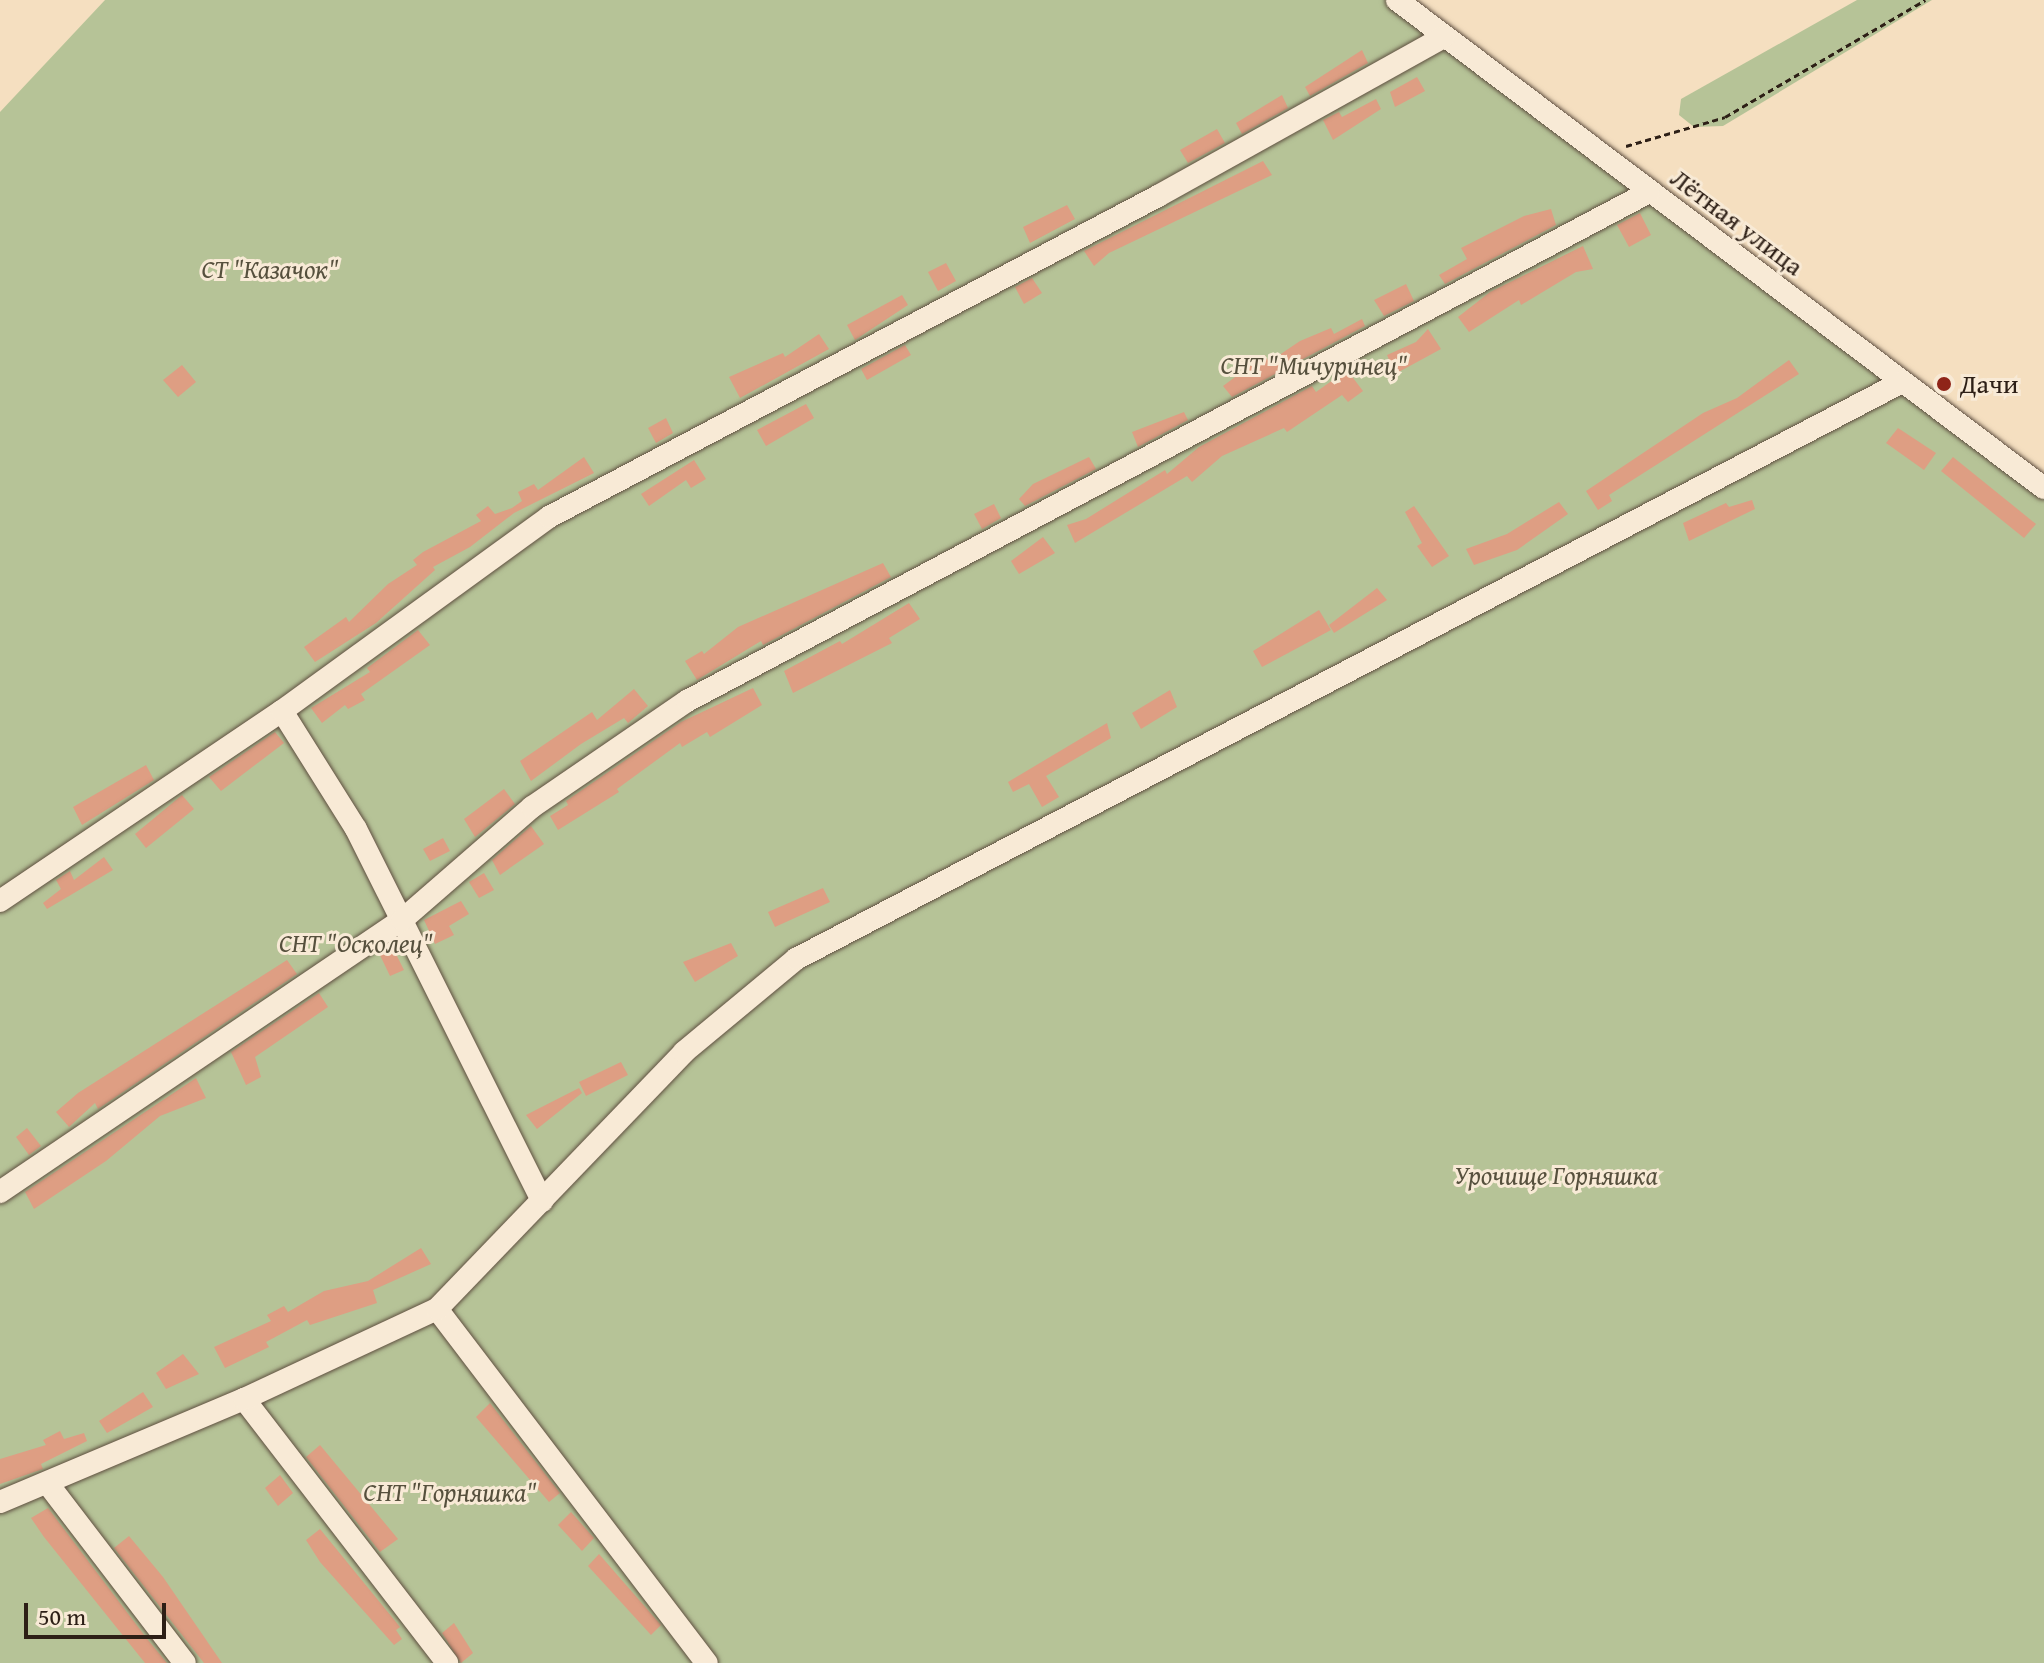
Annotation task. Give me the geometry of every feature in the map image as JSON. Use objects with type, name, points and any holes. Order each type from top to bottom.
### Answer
[{"type":"street","name":"Лётная улица","points":[[1397,0],[2044,488]]},
{"type":"street","points":[[0,901],[282,711],[549,517],[1158,196],[1444,37]]},
{"type":"street","points":[[0,1192],[402,920],[532,807],[687,701],[1649,192]]},
{"type":"street","points":[[0,1502],[244,1399],[437,1309],[684,1052],[796,959],[1902,382]]},
{"type":"street","points":[[282,711],[356,829],[542,1201]]},
{"type":"street","points":[[437,1309],[707,1663]]},
{"type":"street","points":[[244,1399],[447,1663]]},
{"type":"street","points":[[48,1484],[185,1663]]},
{"type":"path","points":[[1603,156],[1647,137],[1682,132],[1725,117],[1925,0]]},
{"type":"green space","points":[[105,0],[1399,0],[2044,486],[2044,1663],[0,1663],[0,112]]},
{"type":"green space","points":[[1857,0],[1932,0],[1723,126],[1694,127],[1679,115],[1681,99]]},
{"type":"building","points":[[1362,50],[1368,63],[1310,96],[1305,87]]},
{"type":"building","points":[[1417,77],[1425,91],[1395,107],[1390,92]]},
{"type":"building","points":[[1282,95],[1288,108],[1242,134],[1236,123]]},
{"type":"building","points":[[1376,99],[1381,109],[1333,140],[1323,120],[1339,112],[1342,117]]},
{"type":"building","points":[[1217,129],[1225,143],[1188,163],[1180,150]]},
{"type":"building","points":[[1263,161],[1272,175],[1109,253],[1094,266],[1084,251]]},
{"type":"building","points":[[1067,205],[1075,219],[1030,243],[1023,227]]},
{"type":"building","points":[[1551,209],[1556,225],[1445,284],[1439,275],[1467,259],[1461,248],[1524,216]]},
{"type":"building","points":[[1640,213],[1651,235],[1629,247],[1617,225]]},
{"type":"building","points":[[1583,246],[1593,269],[1576,272],[1521,305],[1519,300],[1469,332],[1458,317],[1490,292]]},
{"type":"building","points":[[946,263],[956,281],[938,291],[928,272]]},
{"type":"building","points":[[1032,278],[1042,293],[1024,304],[1015,287]]},
{"type":"building","points":[[1406,284],[1414,301],[1384,316],[1374,300]]},
{"type":"building","points":[[902,295],[908,305],[855,340],[847,325]]},
{"type":"building","points":[[1362,319],[1365,326],[1232,397],[1223,386],[1265,355],[1269,362],[1300,341],[1331,328],[1334,334]]},
{"type":"building","points":[[1428,329],[1441,349],[1395,374],[1387,355],[1416,342]]},
{"type":"building","points":[[819,334],[829,349],[740,398],[729,377],[783,353],[785,357]]},
{"type":"building","points":[[905,345],[911,355],[867,380],[861,369]]},
{"type":"building","points":[[1789,360],[1799,374],[1609,495],[1612,501],[1598,510],[1586,491],[1703,413],[1737,398]]},
{"type":"building","points":[[182,365],[196,382],[178,397],[163,380]]},
{"type":"building","points":[[1347,370],[1363,391],[1348,402],[1342,395],[1287,432],[1284,428],[1222,456],[1192,482],[1187,476],[1075,543],[1067,525],[1086,519],[1165,470],[1167,474],[1199,447],[1312,386],[1316,392]]},
{"type":"building","points":[[806,404],[814,418],[766,446],[757,430]]},
{"type":"building","points":[[1184,412],[1188,420],[1138,447],[1132,432]]},
{"type":"building","points":[[666,418],[673,433],[656,443],[648,428]]},
{"type":"building","points":[[1898,428],[1936,453],[1924,470],[1886,443]]},
{"type":"building","points":[[584,457],[594,473],[514,513],[470,547],[433,567],[435,570],[376,623],[315,662],[304,647],[346,617],[349,622],[388,584],[417,565],[413,560],[423,552],[481,521],[476,515],[488,506],[495,514],[512,508],[522,501],[518,492],[534,484],[538,490]]},
{"type":"building","points":[[1089,457],[1096,469],[1025,506],[1019,499],[1033,484]]},
{"type":"building","points":[[1953,457],[2036,524],[2024,538],[1941,471]]},
{"type":"building","points":[[694,460],[706,479],[691,488],[686,480],[649,506],[641,494]]},
{"type":"building","points":[[1752,500],[1755,509],[1689,541],[1683,523],[1726,503],[1729,507]]},
{"type":"building","points":[[1559,502],[1568,514],[1517,550],[1474,565],[1466,549],[1507,534]]},
{"type":"building","points":[[994,504],[1001,518],[982,529],[974,514]]},
{"type":"building","points":[[1414,506],[1449,556],[1432,567],[1417,546],[1422,543],[1405,512]]},
{"type":"building","points":[[1043,537],[1055,553],[1019,574],[1011,561]]},
{"type":"building","points":[[883,563],[891,577],[763,645],[761,641],[697,680],[685,661],[702,651],[704,654],[738,627]]},
{"type":"building","points":[[1377,588],[1387,600],[1334,633],[1329,625]]},
{"type":"building","points":[[909,603],[920,619],[889,638],[892,643],[793,693],[784,671],[840,641],[842,644]]},
{"type":"building","points":[[1319,610],[1331,630],[1262,667],[1253,651]]},
{"type":"building","points":[[418,630],[430,645],[361,694],[365,700],[348,709],[345,705],[322,723],[311,708],[370,672],[367,668]]},
{"type":"building","points":[[753,688],[762,705],[710,737],[707,732],[682,747],[680,743],[617,789],[619,792],[558,830],[550,816],[568,805],[566,801],[681,722]]},
{"type":"building","points":[[634,689],[648,706],[628,723],[624,718],[581,744],[531,781],[520,761],[592,712],[597,720]]},
{"type":"building","points":[[1170,690],[1177,707],[1141,729],[1132,713]]},
{"type":"building","points":[[1107,723],[1111,738],[1046,776],[1059,797],[1042,807],[1029,784],[1013,792],[1008,782]]},
{"type":"building","points":[[275,732],[284,743],[221,791],[209,777]]},
{"type":"building","points":[[146,765],[154,780],[82,825],[73,807]]},
{"type":"building","points":[[504,789],[515,804],[475,837],[464,819]]},
{"type":"building","points":[[182,795],[194,809],[146,848],[135,834]]},
{"type":"building","points":[[531,826],[544,844],[500,875],[492,860]]},
{"type":"building","points":[[443,838],[450,851],[430,861],[423,849]]},
{"type":"building","points":[[104,857],[113,870],[47,909],[43,903],[61,889],[56,880],[70,871],[74,880]]},
{"type":"building","points":[[484,873],[494,890],[479,898],[469,882]]},
{"type":"building","points":[[823,888],[830,902],[775,927],[768,912]]},
{"type":"building","points":[[461,901],[469,914],[449,926],[454,935],[435,944],[424,920]]},
{"type":"building","points":[[731,943],[738,956],[695,982],[683,962]]},
{"type":"building","points":[[392,946],[404,970],[390,976],[379,953]]},
{"type":"building","points":[[287,960],[297,974],[98,1109],[95,1103],[69,1127],[56,1112],[78,1093]]},
{"type":"building","points":[[319,993],[328,1007],[255,1057],[261,1077],[246,1085],[231,1052]]},
{"type":"building","points":[[621,1062],[628,1075],[586,1096],[579,1082]]},
{"type":"building","points":[[196,1078],[206,1098],[160,1116],[106,1161],[34,1209],[25,1192]]},
{"type":"building","points":[[579,1088],[582,1093],[537,1129],[526,1115]]},
{"type":"building","points":[[27,1128],[41,1146],[29,1155],[16,1137]]},
{"type":"building","points":[[421,1248],[431,1264],[373,1290],[377,1303],[310,1325],[307,1320],[266,1342],[269,1347],[225,1368],[214,1347],[271,1321],[267,1315],[284,1306],[288,1312],[324,1291],[368,1281]]},
{"type":"building","points":[[183,1354],[199,1374],[166,1389],[156,1373]]},
{"type":"building","points":[[143,1392],[153,1407],[107,1433],[99,1421]]},
{"type":"building","points":[[490,1403],[560,1493],[549,1502],[476,1417]]},
{"type":"building","points":[[60,1431],[64,1439],[84,1433],[87,1441],[41,1464],[43,1469],[0,1484],[0,1459],[46,1445],[43,1440]]},
{"type":"building","points":[[320,1445],[398,1539],[380,1552],[306,1457]]},
{"type":"building","points":[[280,1475],[293,1493],[278,1506],[265,1488]]},
{"type":"building","points":[[48,1508],[167,1663],[145,1663],[44,1537],[31,1518]]},
{"type":"building","points":[[571,1512],[594,1538],[582,1551],[558,1525]]},
{"type":"building","points":[[320,1529],[400,1627],[396,1630],[402,1639],[394,1645],[320,1562],[306,1540]]},
{"type":"building","points":[[129,1536],[163,1577],[222,1663],[204,1663],[114,1548]]},
{"type":"building","points":[[599,1554],[661,1625],[651,1635],[588,1566]]},
{"type":"building","points":[[454,1623],[473,1653],[461,1663],[442,1633]]},
{"type":"place","name":"Дачи","points":[[1944,384]]},
{"type":"park label","name":"СТ \"Казачок\"","points":[[270,269]]},
{"type":"park label","name":"СНТ \"Мичуринец\"","points":[[1314,365]]},
{"type":"park label","name":"СНТ \"Осколец\"","points":[[356,943]]},
{"type":"park label","name":"Урочище Горняшка","points":[[1556,1175]]},
{"type":"park label","name":"СНТ \"Горняшка\"","points":[[450,1492]]}]
